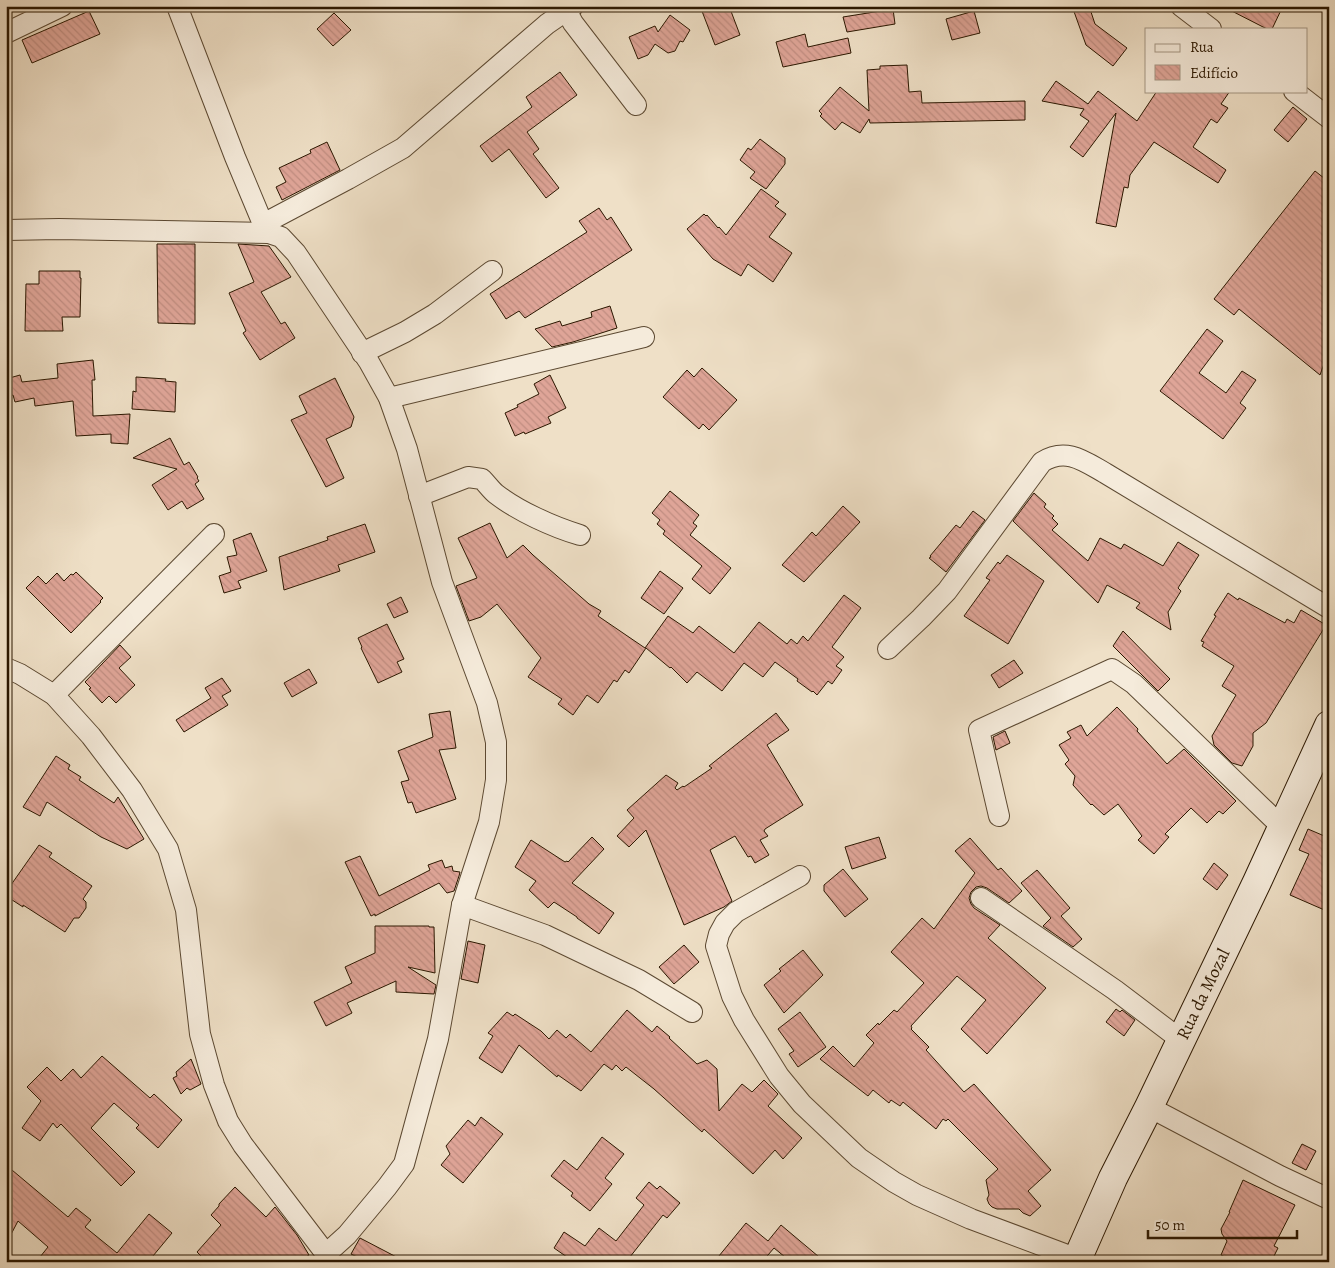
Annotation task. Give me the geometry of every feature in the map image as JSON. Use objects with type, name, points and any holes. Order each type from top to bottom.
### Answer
[{"type":"main road","name":"Rua da Mozal","points":[[1077,1260],[1113,1178],[1181,1040],[1329,726]]},
{"type":"street","points":[[6,33],[62,6]]},
{"type":"street","points":[[6,668],[20,674],[54,695],[91,736],[132,790],[168,849],[186,910],[200,1034],[214,1085],[228,1121],[243,1145],[326,1258],[387,1187],[404,1164],[438,1039],[462,905],[489,822],[496,780],[496,742],[487,703],[442,582],[407,449],[389,398],[296,252],[281,237],[266,228],[232,148],[177,6]]},
{"type":"street","points":[[1181,6],[1210,28]]},
{"type":"street","points":[[6,230],[266,228],[403,148],[547,24],[570,8],[573,23],[636,105]]},
{"type":"street","points":[[1295,92],[1329,118]]},
{"type":"street","points":[[362,353],[405,332],[435,314],[492,271]]},
{"type":"street","points":[[389,398],[644,337]]},
{"type":"street","points":[[888,649],[947,591],[1042,462],[1051,456],[1062,455],[1077,458],[1105,473],[1329,608]]},
{"type":"street","points":[[419,496],[468,477],[482,479],[494,492],[516,507],[563,530],[580,535]]},
{"type":"street","points":[[54,695],[214,534]]},
{"type":"street","points":[[999,816],[979,730],[1112,670],[1134,684],[1282,826]]},
{"type":"street","points":[[800,876],[736,912],[725,923],[719,934],[716,946],[732,996],[744,1020],[779,1076],[802,1104],[859,1158],[894,1182],[917,1195],[972,1219],[1077,1260]]},
{"type":"street","points":[[981,898],[1116,990],[1181,1040]]},
{"type":"street","points":[[462,905],[553,939],[639,980],[692,1012]]},
{"type":"street","points":[[1149,1106],[1280,1176],[1329,1199]]},
{"type":"building","points":[[700,6],[729,6],[740,35],[715,45]]},
{"type":"building","points":[[1072,6],[1089,6],[1095,24],[1127,48],[1113,66],[1086,45]]},
{"type":"building","points":[[1222,6],[1283,6],[1272,28],[1265,28]]},
{"type":"building","points":[[893,9],[895,24],[847,32],[843,17]]},
{"type":"building","points":[[89,11],[100,34],[32,63],[22,40]]},
{"type":"building","points":[[974,11],[980,33],[952,40],[946,19]]},
{"type":"building","points":[[334,13],[351,30],[333,46],[317,29]]},
{"type":"building","points":[[670,15],[690,30],[683,42],[680,41],[675,51],[668,53],[655,44],[648,55],[638,59],[629,37],[655,26],[658,32]]},
{"type":"building","points":[[805,34],[808,47],[848,38],[851,53],[783,67],[776,42]]},
{"type":"building","points":[[907,65],[909,92],[921,91],[922,103],[1025,101],[1025,120],[870,123],[869,119],[860,133],[842,122],[835,130],[820,116],[822,114],[819,111],[840,87],[869,111],[867,70],[880,69],[880,66]]},
{"type":"building","points":[[560,72],[577,95],[527,132],[539,149],[533,154],[559,188],[546,198],[509,149],[492,162],[480,146],[532,107],[526,97]]},
{"type":"building","points":[[1056,81],[1088,104],[1098,91],[1137,121],[1156,92],[1229,92],[1221,104],[1228,108],[1217,123],[1211,119],[1193,147],[1226,170],[1218,183],[1154,142],[1130,175],[1128,188],[1124,187],[1116,227],[1096,223],[1116,113],[1083,157],[1070,147],[1089,121],[1080,115],[1084,109],[1042,101]]},
{"type":"building","points":[[1293,107],[1307,119],[1288,142],[1274,130]]},
{"type":"building","points":[[760,139],[785,158],[785,164],[766,189],[750,178],[755,172],[740,160],[748,148],[751,150]]},
{"type":"building","points":[[327,142],[340,170],[282,200],[276,187],[286,182],[279,168],[311,153],[310,150]]},
{"type":"building","points":[[1315,171],[1329,182],[1329,350],[1320,375],[1239,309],[1234,315],[1214,299]]},
{"type":"building","points":[[761,189],[779,202],[775,206],[786,214],[769,237],[792,253],[773,282],[748,264],[741,276],[713,259],[687,229],[704,214],[726,235]]},
{"type":"building","points":[[599,208],[607,220],[611,217],[632,250],[525,318],[519,311],[506,319],[490,294],[587,232],[579,221]]},
{"type":"building","points":[[157,244],[195,244],[195,324],[158,323]]},
{"type":"building","points":[[238,244],[269,246],[291,277],[261,292],[281,324],[285,322],[295,338],[260,360],[243,333],[246,331],[229,293],[254,282]]},
{"type":"building","points":[[39,271],[80,271],[80,317],[62,317],[63,331],[25,331],[26,284],[39,284]]},
{"type":"building","points":[[610,306],[617,328],[573,342],[552,347],[535,329],[560,321],[562,326],[592,317],[591,312]]},
{"type":"building","points":[[1207,329],[1223,341],[1199,373],[1226,393],[1242,371],[1256,380],[1240,403],[1246,408],[1223,439],[1160,391]]},
{"type":"building","points":[[93,360],[95,380],[92,380],[93,416],[130,414],[128,444],[111,443],[111,434],[76,436],[73,401],[35,406],[34,398],[15,402],[13,395],[6,397],[6,379],[20,375],[22,382],[58,378],[57,364]]},
{"type":"building","points":[[702,368],[737,400],[709,430],[703,424],[699,429],[663,397],[687,370],[694,377]]},
{"type":"building","points":[[550,375],[566,408],[548,417],[551,423],[525,434],[524,432],[515,436],[505,413],[539,394],[534,384]]},
{"type":"building","points":[[136,377],[166,379],[165,381],[176,382],[175,412],[132,409],[133,391],[136,392]]},
{"type":"building","points":[[335,378],[354,417],[351,427],[326,439],[344,478],[326,487],[291,420],[307,413],[299,396]]},
{"type":"building","points":[[170,438],[184,465],[189,462],[198,477],[199,481],[195,484],[204,499],[187,509],[182,501],[168,510],[152,485],[177,469],[133,458]]},
{"type":"building","points":[[670,491],[699,515],[693,523],[697,526],[690,535],[731,568],[710,594],[692,579],[702,566],[663,534],[665,531],[657,524],[660,520],[652,513]]},
{"type":"building","points":[[1034,493],[1046,504],[1044,507],[1054,516],[1052,518],[1058,524],[1052,530],[1088,561],[1100,538],[1121,549],[1124,544],[1163,566],[1178,542],[1199,555],[1178,588],[1181,591],[1168,612],[1171,630],[1136,608],[1140,603],[1107,585],[1098,603],[1013,521]]},
{"type":"building","points":[[843,506],[860,522],[804,582],[782,565],[812,532],[816,536]]},
{"type":"building","points":[[973,511],[985,520],[946,572],[929,558],[956,525],[960,528]]},
{"type":"building","points":[[490,523],[507,558],[523,545],[589,604],[601,611],[598,616],[645,648],[668,616],[693,633],[699,626],[734,653],[759,622],[787,644],[791,639],[797,644],[803,636],[808,641],[844,595],[861,608],[832,647],[844,657],[836,666],[842,670],[832,684],[828,681],[817,695],[775,662],[763,677],[744,663],[722,691],[697,672],[687,683],[671,667],[646,648],[629,673],[625,670],[617,682],[614,680],[598,703],[587,695],[573,715],[558,704],[562,699],[528,677],[541,658],[497,604],[481,617],[469,621],[456,586],[477,578],[458,538]]},
{"type":"building","points":[[365,524],[375,552],[338,565],[340,571],[284,590],[279,557],[328,540],[327,537]]},
{"type":"building","points":[[251,533],[267,571],[238,581],[241,588],[224,593],[219,576],[231,572],[227,557],[237,555],[233,540]]},
{"type":"building","points":[[1007,555],[1044,581],[1008,644],[964,616],[990,580],[986,578],[998,562],[1000,564]]},
{"type":"building","points":[[660,571],[683,588],[664,614],[641,598]]},
{"type":"building","points":[[76,572],[103,598],[71,633],[26,588],[38,576],[46,584],[57,573],[64,581]]},
{"type":"building","points":[[1228,593],[1238,600],[1239,598],[1285,623],[1287,619],[1294,623],[1301,610],[1326,625],[1266,723],[1253,733],[1253,746],[1242,766],[1232,763],[1214,745],[1212,736],[1236,695],[1222,686],[1234,666],[1202,646],[1204,642],[1201,641]]},
{"type":"building","points":[[401,597],[408,612],[394,618],[387,604]]},
{"type":"building","points":[[387,624],[404,659],[397,662],[402,672],[378,683],[358,638]]},
{"type":"building","points":[[1123,631],[1170,679],[1158,691],[1113,646]]},
{"type":"building","points":[[120,645],[131,657],[119,668],[135,685],[116,703],[109,696],[102,703],[85,682]]},
{"type":"building","points":[[1014,660],[1023,673],[999,688],[991,675]]},
{"type":"building","points":[[309,669],[317,683],[292,697],[284,683]]},
{"type":"building","points":[[222,678],[231,691],[222,696],[228,705],[184,732],[176,720],[211,698],[205,688]]},
{"type":"building","points":[[1117,707],[1167,764],[1184,749],[1236,801],[1223,814],[1219,811],[1207,823],[1191,808],[1165,834],[1169,837],[1154,854],[1138,840],[1142,836],[1118,804],[1104,815],[1091,805],[1073,785],[1075,776],[1065,764],[1069,760],[1059,745],[1071,738],[1067,732],[1081,725],[1087,736]]},
{"type":"building","points":[[450,711],[456,748],[439,750],[456,799],[416,813],[412,802],[408,803],[401,782],[409,780],[398,751],[433,737],[429,714]]},
{"type":"building","points":[[776,713],[789,730],[767,745],[803,805],[765,829],[764,831],[768,836],[760,840],[769,855],[755,863],[751,856],[748,857],[735,836],[710,850],[732,901],[724,907],[684,925],[646,830],[629,847],[617,836],[634,818],[627,810],[666,775],[678,783],[675,788],[677,790],[684,787],[712,768],[709,766]]},
{"type":"building","points":[[1005,731],[1010,743],[996,750],[993,737]]},
{"type":"building","points":[[56,756],[70,765],[68,769],[81,777],[79,780],[114,803],[118,797],[144,839],[127,849],[101,837],[47,802],[40,816],[23,807]]},
{"type":"building","points":[[1308,829],[1329,838],[1329,912],[1290,895],[1309,854],[1299,850]]},
{"type":"building","points":[[592,837],[604,849],[572,883],[614,913],[599,934],[554,902],[548,908],[529,890],[536,881],[515,867],[531,840],[565,862],[568,862]]},
{"type":"building","points":[[879,837],[886,858],[852,869],[845,847]]},
{"type":"building","points":[[970,838],[998,870],[1001,868],[1022,891],[1009,903],[981,886],[976,887],[971,892],[969,898],[974,908],[1000,925],[988,938],[1046,988],[987,1054],[961,1029],[986,1000],[957,976],[911,1026],[911,1029],[929,1047],[926,1050],[964,1092],[974,1084],[1051,1170],[1028,1191],[1041,1206],[1030,1216],[1019,1209],[997,1209],[989,1204],[986,1180],[998,1169],[948,1119],[946,1121],[943,1119],[936,1129],[903,1102],[900,1106],[891,1100],[889,1103],[873,1090],[868,1096],[820,1059],[833,1046],[854,1067],[874,1043],[866,1035],[894,1010],[897,1012],[924,983],[891,952],[922,918],[934,929],[975,873],[955,851]]},
{"type":"building","points":[[39,845],[52,853],[49,857],[92,886],[83,899],[86,902],[86,908],[79,918],[74,918],[65,932],[6,896],[6,892]]},
{"type":"building","points":[[360,856],[379,896],[430,870],[428,865],[442,860],[445,868],[452,866],[453,871],[460,872],[454,891],[447,893],[439,883],[375,916],[375,914],[371,916],[345,862]]},
{"type":"building","points":[[1214,863],[1228,875],[1217,890],[1203,879]]},
{"type":"building","points":[[843,869],[868,899],[845,917],[824,891],[824,885]]},
{"type":"building","points":[[1037,870],[1070,908],[1061,916],[1082,939],[1073,947],[1043,926],[1051,918],[1021,883]]},
{"type":"building","points":[[375,926],[434,927],[435,973],[408,967],[436,985],[434,994],[396,992],[396,981],[347,1003],[352,1013],[326,1026],[314,1002],[352,983],[345,967],[375,953]]},
{"type":"building","points":[[468,941],[485,945],[478,983],[461,979]]},
{"type":"building","points":[[684,945],[699,962],[674,984],[659,967]]},
{"type":"building","points":[[803,950],[823,975],[784,1013],[764,985],[781,971],[779,969]]},
{"type":"building","points":[[1116,1009],[1120,1012],[1122,1010],[1135,1020],[1124,1036],[1106,1022]]},
{"type":"building","points":[[627,1010],[652,1032],[657,1026],[697,1064],[707,1060],[717,1069],[719,1111],[742,1084],[752,1092],[764,1080],[778,1094],[768,1106],[802,1138],[783,1159],[775,1150],[753,1174],[704,1129],[702,1132],[626,1067],[622,1071],[616,1065],[612,1070],[604,1064],[581,1091],[558,1075],[557,1077],[519,1045],[502,1073],[479,1058],[493,1036],[488,1033],[507,1012],[513,1016],[515,1014],[541,1031],[549,1039],[557,1030],[566,1038],[570,1034],[591,1052]]},
{"type":"building","points":[[800,1012],[826,1047],[798,1067],[789,1054],[794,1051],[778,1029]]},
{"type":"building","points":[[102,1056],[150,1098],[154,1094],[182,1120],[158,1148],[136,1128],[139,1125],[114,1103],[91,1128],[135,1172],[121,1186],[61,1124],[57,1128],[53,1123],[40,1141],[22,1128],[41,1101],[27,1087],[47,1067],[61,1081],[73,1069],[81,1078]]},
{"type":"building","points":[[191,1059],[201,1084],[190,1090],[187,1088],[181,1094],[173,1078],[177,1076],[176,1072]]},
{"type":"building","points":[[481,1117],[503,1134],[463,1183],[441,1165],[450,1154],[446,1146],[468,1120],[475,1126]]},
{"type":"building","points":[[602,1137],[624,1154],[605,1178],[612,1184],[590,1211],[571,1196],[573,1193],[551,1176],[564,1160],[577,1170]]},
{"type":"building","points":[[1302,1144],[1316,1151],[1306,1170],[1292,1163]]},
{"type":"building","points":[[6,1165],[68,1217],[76,1208],[91,1220],[85,1227],[117,1253],[149,1214],[172,1233],[148,1262],[36,1262],[48,1247],[18,1221],[6,1244]]},
{"type":"building","points":[[1243,1180],[1295,1205],[1274,1246],[1278,1248],[1271,1262],[1235,1262],[1221,1255],[1227,1241],[1221,1229]]},
{"type":"building","points":[[649,1182],[657,1189],[660,1186],[680,1203],[667,1218],[663,1215],[626,1262],[574,1262],[554,1248],[564,1232],[585,1246],[599,1228],[616,1241],[644,1205],[636,1198]]},
{"type":"building","points":[[235,1187],[266,1217],[275,1207],[297,1235],[309,1255],[298,1262],[207,1262],[197,1252],[221,1225],[211,1215]]},
{"type":"building","points":[[746,1223],[768,1241],[781,1225],[825,1262],[791,1262],[774,1248],[762,1262],[714,1262]]},
{"type":"building","points":[[360,1238],[406,1262],[367,1262],[351,1254]]}]
